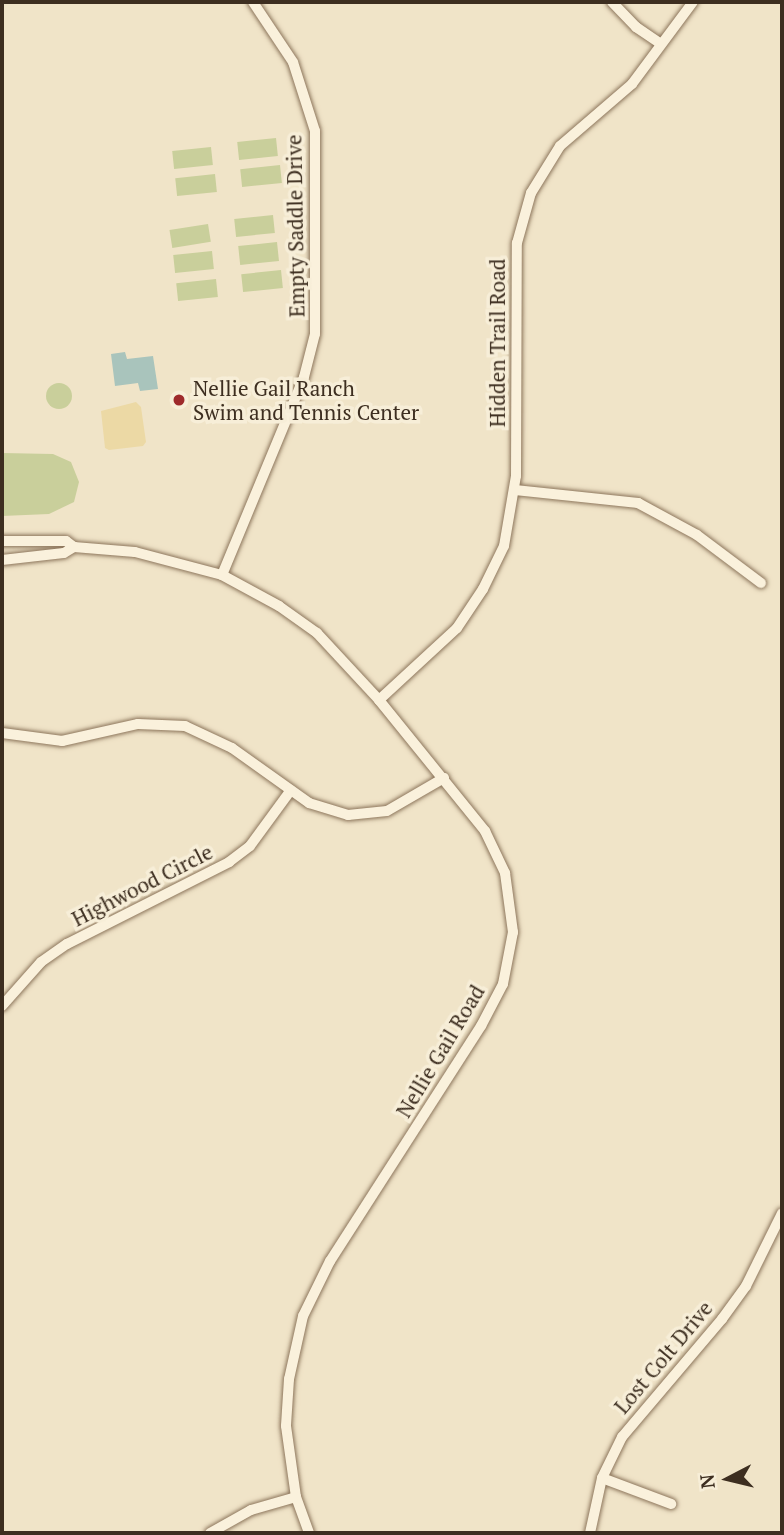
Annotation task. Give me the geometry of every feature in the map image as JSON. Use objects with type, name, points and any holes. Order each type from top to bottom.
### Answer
[{"type":"street","name":"Empty Saddle Drive","points":[[222,575],[304,377],[316,322],[315,131],[293,62],[253,2]]},
{"type":"street","points":[[612,2],[636,27],[661,44]]},
{"type":"street","name":"Hidden Trail Road","points":[[379,701],[470,611],[504,546],[515,490],[516,264],[524,209],[561,146],[632,84],[693,2]]},
{"type":"street","points":[[515,490],[638,503],[698,535],[761,583]]},
{"type":"street","name":"Nellie Gail Road","points":[[2,541],[66,541],[74,547],[169,558],[222,575],[317,633],[444,778],[485,831],[505,873],[513,915],[507,968],[481,1026],[330,1261],[303,1316],[286,1400],[287,1446],[296,1497],[309,1533]]},
{"type":"street","name":"Nellie Gail Road","points":[[2,560],[64,553],[74,547]]},
{"type":"street","points":[[2,733],[62,741],[138,724],[185,726],[232,748],[325,811],[368,814],[405,803],[444,778]]},
{"type":"street","name":"Highwood Circle","points":[[2,1006],[41,962],[67,944],[229,862],[250,846],[291,790]]},
{"type":"street","name":"Lost Colt Drive","points":[[590,1533],[602,1478],[635,1416],[722,1320],[746,1286],[782,1213]]},
{"type":"street","points":[[602,1478],[671,1504]]},
{"type":"street","points":[[210,1533],[243,1513],[296,1497]]},
{"type":"green space","points":[[276,138],[278,156],[239,160],[237,142]]},
{"type":"green space","points":[[211,147],[213,165],[174,169],[172,151]]},
{"type":"green space","points":[[280,165],[282,183],[242,187],[240,169]]},
{"type":"green space","points":[[215,174],[217,192],[177,196],[175,178]]},
{"type":"green space","points":[[273,215],[275,233],[236,237],[234,219]]},
{"type":"green space","points":[[208,224],[211,242],[172,248],[169,230]]},
{"type":"green space","points":[[277,242],[279,261],[240,265],[238,246]]},
{"type":"green space","points":[[212,251],[214,269],[175,273],[173,255]]},
{"type":"green space","points":[[281,270],[283,288],[243,292],[241,274]]},
{"type":"green space","points":[[216,279],[218,297],[178,301],[176,283]]},
{"type":"green space","points":[[59,383],[68,387],[72,396],[68,405],[59,409],[50,405],[46,396],[50,387]]},
{"type":"green space","points":[[2,453],[53,454],[71,462],[79,482],[74,502],[49,514],[2,516]]},
{"type":"sand","points":[[136,402],[141,407],[146,442],[143,446],[109,450],[105,448],[101,411]]},
{"type":"water","points":[[125,352],[127,359],[153,356],[158,389],[140,391],[138,383],[115,386],[111,354]]},
{"type":"place","name":"Nellie Gail Ranch Swim and Tennis Center","points":[[179,400]]}]
